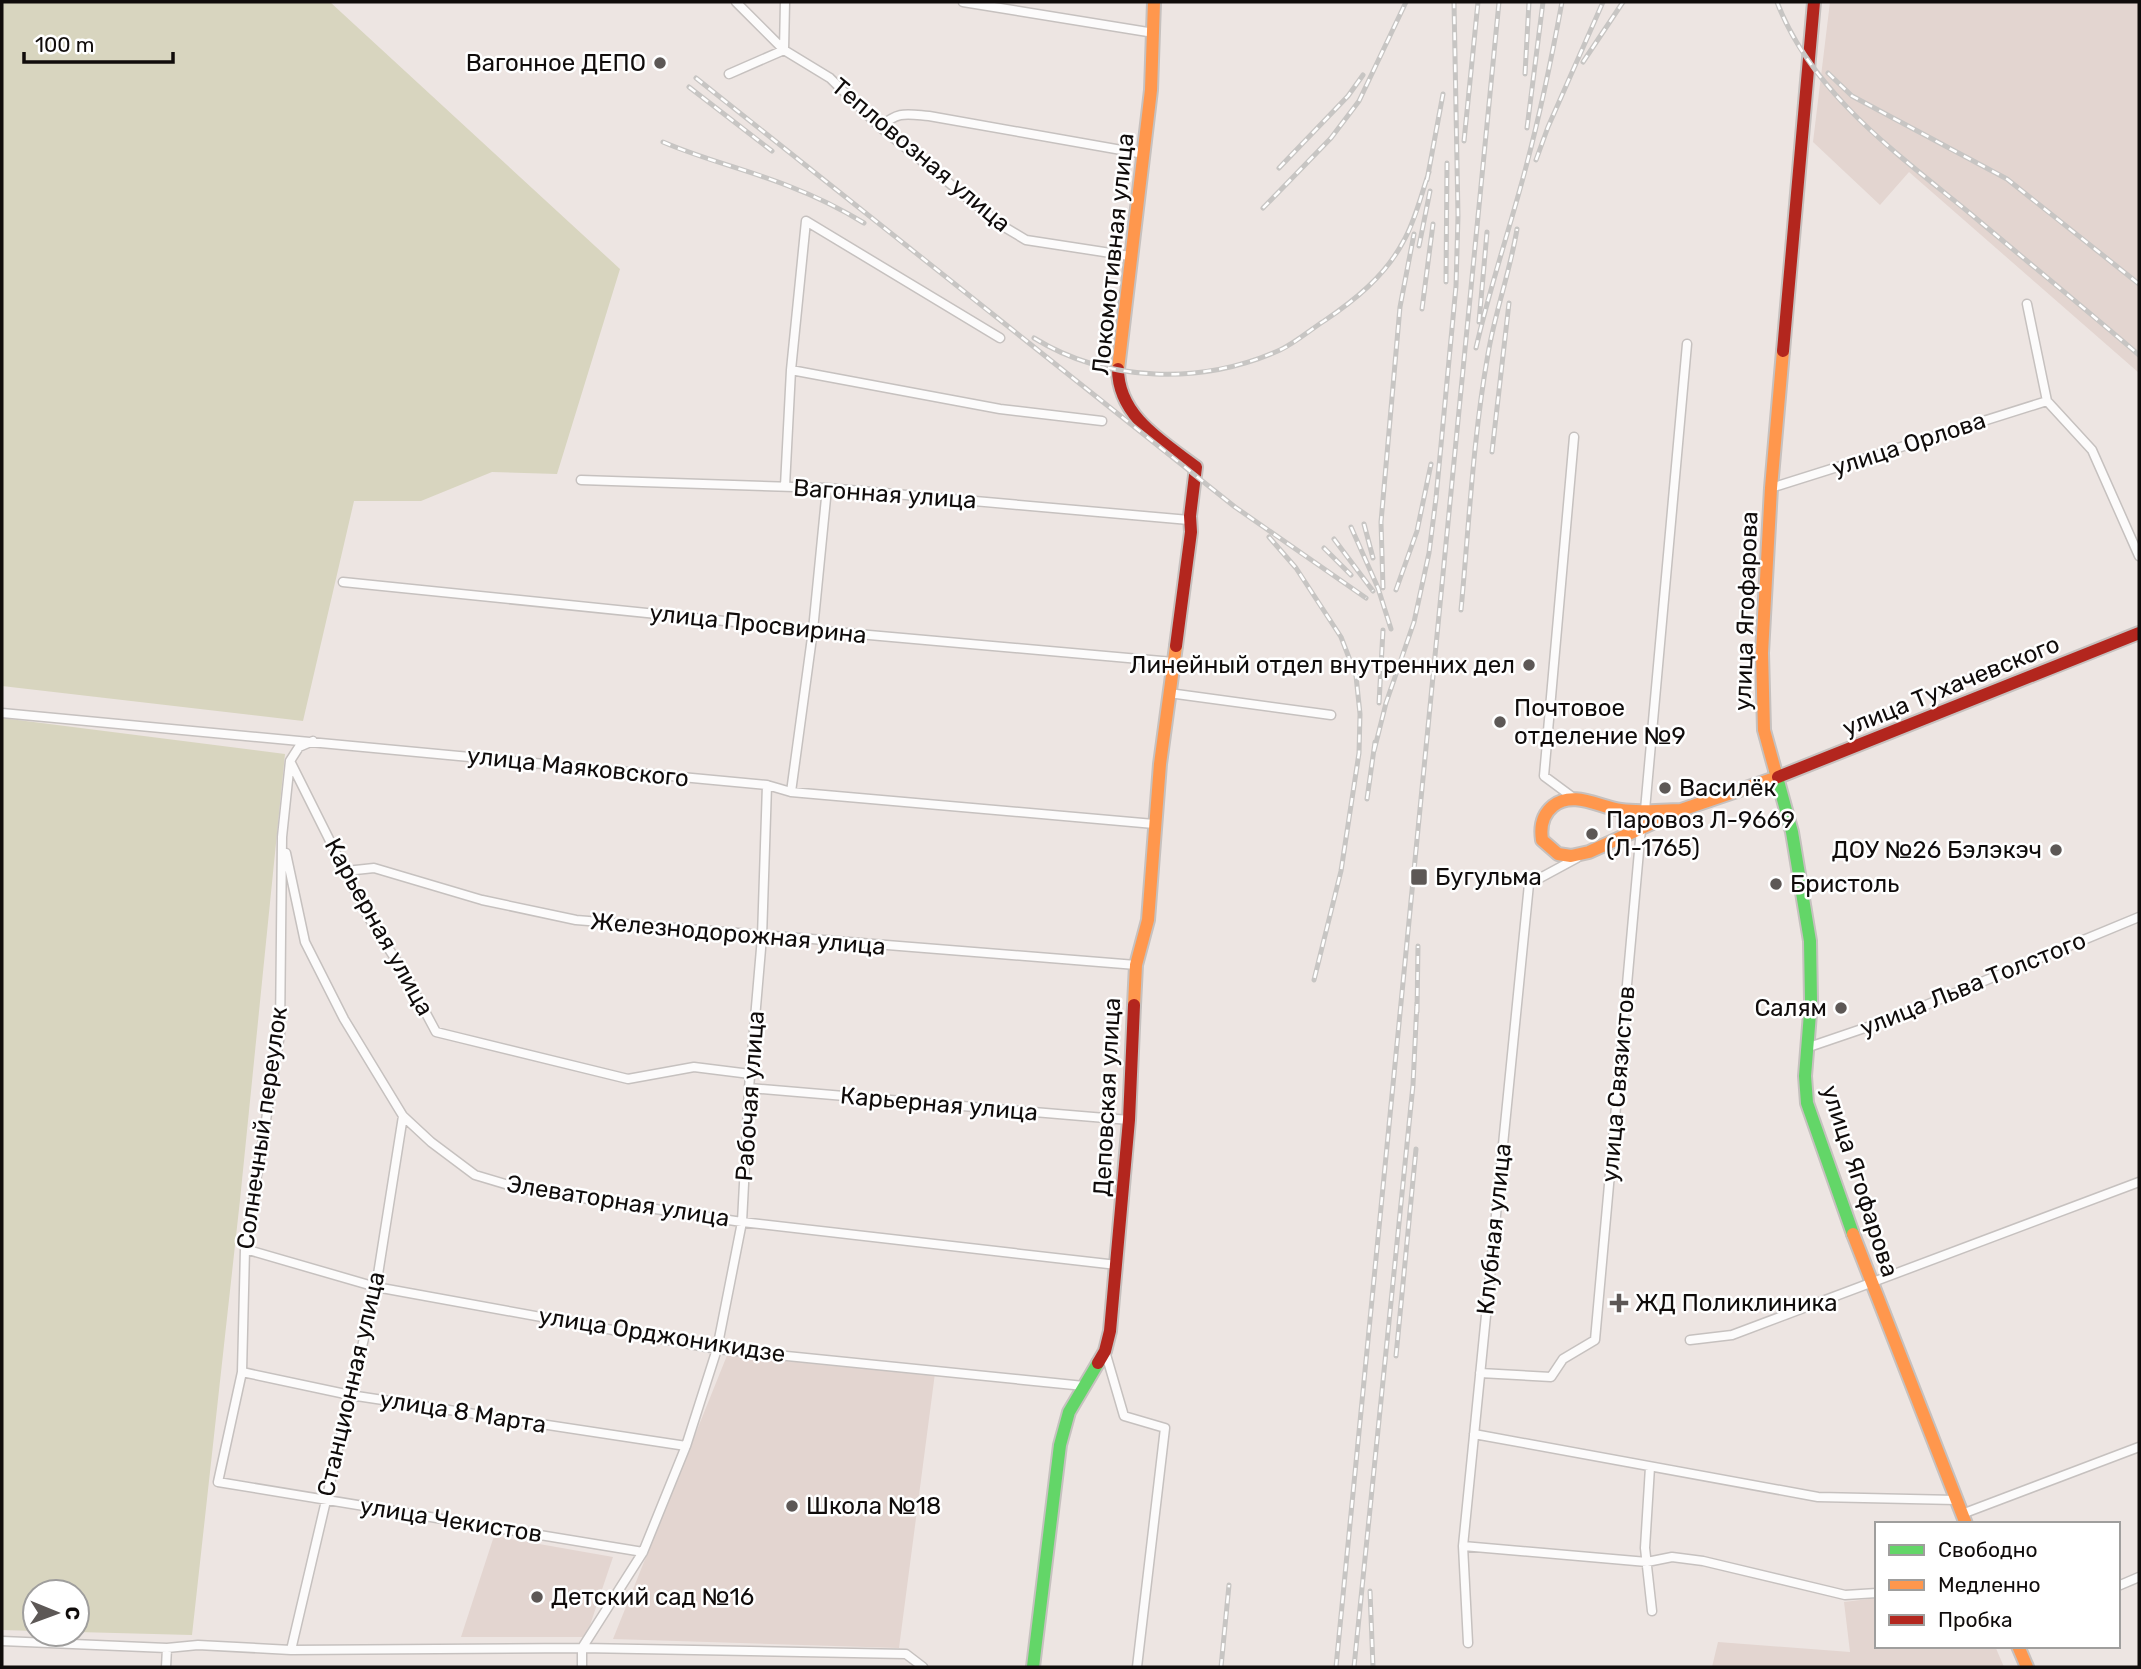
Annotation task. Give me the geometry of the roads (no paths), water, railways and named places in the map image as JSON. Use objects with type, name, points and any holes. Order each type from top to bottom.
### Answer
[{"type":"street","name":"Тепловозная улица","points":[[736,2],[784,50],[830,78],[880,127],[1001,225],[1026,240],[1130,256]]},
{"type":"street","points":[[729,74],[784,50],[785,2]]},
{"type":"street","points":[[963,2],[1154,33]]},
{"type":"street","name":"Локомотивная улица","points":[[1154,2],[1144,154],[1119,355],[1120,388],[1135,415],[1196,467],[1189,520]]},
{"type":"street","name":"улица Ягофарова","points":[[1814,2],[1771,488],[1762,692],[1764,730],[1804,888],[1810,941],[1811,1001],[1806,1048],[1807,1103],[1871,1284],[1964,1519]]},
{"type":"street","points":[[880,127],[893,116],[901,114],[929,116],[1144,154]]},
{"type":"street","points":[[785,486],[791,370],[806,220],[1000,338]]},
{"type":"street","points":[[2027,304],[2047,401],[2092,450],[2139,556]]},
{"type":"street","points":[[1645,810],[1686,344]]},
{"type":"street","points":[[791,370],[1000,409],[1102,421]]},
{"type":"street","name":"улица Орлова","points":[[1771,488],[2047,401]]},
{"type":"street","points":[[1574,437],[1544,776],[1575,799]]},
{"type":"street","name":"Вагонная улица","points":[[580,480],[827,488],[1189,520]]},
{"type":"street","points":[[791,792],[813,630],[827,488]]},
{"type":"street","name":"Деповская улица","points":[[1033,1667],[1060,1445],[1069,1412],[1105,1351],[1110,1331],[1129,1120],[1136,965],[1147,920],[1154,824],[1191,532],[1189,520]]},
{"type":"street","name":"улица Просвирина","points":[[344,582],[813,630],[1173,663]]},
{"type":"street","name":"улица Тухачевского","points":[[1681,810],[1778,777],[2139,633]]},
{"type":"street","points":[[1169,693],[1331,715]]},
{"type":"street","name":"улица Маяковского","points":[[2,713],[767,785],[791,792],[1154,824]]},
{"type":"street","points":[[290,761],[299,747],[313,741]]},
{"type":"street","name":"Солнечный переулок","points":[[218,1482],[242,1372],[245,1249],[280,1034],[282,837],[290,761]]},
{"type":"street","name":"Карьерная улица","points":[[290,761],[367,915],[405,974],[436,1032],[628,1079],[694,1067],[750,1074]]},
{"type":"street","name":"Рабочая улица","points":[[582,1648],[643,1552],[686,1446],[717,1349],[742,1222],[749,1088],[762,937],[767,785]]},
{"type":"street","points":[[1575,799],[1621,810],[1681,810],[1589,852],[1571,856],[1558,854],[1542,840],[1541,825],[1548,811],[1561,801],[1575,799]]},
{"type":"street","name":"улица Связистов","points":[[1480,1373],[1551,1377],[1563,1359],[1595,1340],[1641,829]]},
{"type":"street","name":"Элеваторная улица","points":[[282,837],[305,942],[344,1020],[403,1116],[431,1142],[475,1175],[522,1189],[742,1222],[1117,1265]]},
{"type":"street","name":"Клубная улица","points":[[1468,1643],[1463,1546],[1529,884],[1589,852]]},
{"type":"street","name":"Железнодорожная улица","points":[[346,871],[374,868],[482,900],[576,920],[1136,965]]},
{"type":"street","name":"улица Льва Толстого","points":[[1806,1048],[1897,1017],[2139,917]]},
{"type":"street","name":"Карьерная улица","points":[[749,1088],[1129,1120]]},
{"type":"street","name":"Станционная улица","points":[[291,1650],[376,1287],[403,1116]]},
{"type":"street","points":[[1690,1340],[1732,1335],[2139,1182]]},
{"type":"street","name":"улица Орджоникидзе","points":[[245,1249],[376,1287],[717,1349],[1084,1386]]},
{"type":"street","points":[[1105,1351],[1124,1416],[1165,1429],[1137,1667]]},
{"type":"street","name":"улица 8 Марта","points":[[242,1372],[350,1395],[686,1446]]},
{"type":"street","points":[[1474,1434],[1818,1497],[1956,1500]]},
{"type":"street","points":[[1964,1519],[2139,1447]]},
{"type":"street","points":[[1650,1467],[1645,1548],[1652,1611]]},
{"type":"street","name":"улица Чекистов","points":[[218,1482],[643,1552]]},
{"type":"street","points":[[1463,1546],[1647,1562],[1672,1557],[1703,1561],[1845,1595],[1875,1593]]},
{"type":"street","points":[[2120,1585],[2139,1577]]},
{"type":"street","points":[[2,1641],[167,1648],[198,1645],[291,1650],[582,1648],[906,1654],[923,1667]]},
{"type":"street","points":[[166,1667],[167,1648]]},
{"type":"street","points":[[582,1648],[582,1667]]},
{"type":"street","points":[[2019,1648],[2027,1667]]},
{"type":"railway","points":[[1263,208],[1331,138],[1359,101],[1406,2]]},
{"type":"railway","points":[[1374,751],[1386,703],[1414,622],[1429,553],[1436,498],[1456,286],[1458,216],[1454,2]]},
{"type":"railway","points":[[1464,141],[1478,2]]},
{"type":"railway","points":[[1336,1667],[1499,2]]},
{"type":"railway","points":[[1525,74],[1529,2]]},
{"type":"railway","points":[[1527,128],[1543,2]]},
{"type":"railway","points":[[1476,348],[1532,143],[1562,2]]},
{"type":"railway","points":[[1536,160],[1603,2]]},
{"type":"railway","points":[[1583,62],[1623,2]]},
{"type":"railway","points":[[1777,2],[1792,35],[1812,66],[1860,120],[2139,355]]},
{"type":"railway","points":[[1828,73],[1852,96],[2007,179],[2139,284]]},
{"type":"railway","points":[[1279,168],[1348,96],[1363,75]]},
{"type":"railway","points":[[696,78],[1235,507],[1366,598]]},
{"type":"railway","points":[[689,87],[772,151]]},
{"type":"railway","points":[[1427,180],[1443,94]]},
{"type":"railway","points":[[663,142],[801,191],[864,223]]},
{"type":"railway","points":[[1446,282],[1447,163]]},
{"type":"railway","points":[[1034,338],[1062,353],[1092,364],[1155,374],[1219,369],[1280,350],[1347,305],[1387,266],[1411,226],[1429,172]]},
{"type":"railway","points":[[1419,246],[1430,191]]},
{"type":"railway","points":[[1422,309],[1433,224]]},
{"type":"railway","points":[[1461,610],[1483,386],[1491,338],[1517,229]]},
{"type":"railway","points":[[1479,322],[1487,232]]},
{"type":"railway","points":[[1383,588],[1381,522],[1400,307],[1414,234]]},
{"type":"railway","points":[[1492,452],[1509,303]]},
{"type":"railway","points":[[1396,590],[1417,531],[1431,464]]},
{"type":"railway","points":[[1364,524],[1373,558]]},
{"type":"railway","points":[[1351,527],[1378,588],[1391,629]]},
{"type":"railway","points":[[1269,537],[1296,568],[1341,637],[1356,676],[1360,714],[1359,753],[1341,871],[1314,980]]},
{"type":"railway","points":[[1334,539],[1373,591]]},
{"type":"railway","points":[[1324,548],[1351,575]]},
{"type":"railway","points":[[1379,703],[1383,630]]},
{"type":"railway","points":[[1367,799],[1375,742]]},
{"type":"railway","points":[[1417,1012],[1418,946]]},
{"type":"railway","points":[[1354,1667],[1413,1085],[1417,1002]]},
{"type":"railway","points":[[1396,1356],[1416,1149]]},
{"type":"railway","points":[[1221,1667],[1229,1585]]},
{"type":"railway","points":[[1370,1591],[1373,1667]]},
{"type":"place","name":"Вагонное ДЕПО","points":[[660,63]]},
{"type":"place","name":"Линейный отдел внутренних дел","points":[[1529,665]]},
{"type":"place","name":"Почтовое отделение №9","points":[[1500,722]]},
{"type":"place","name":"Василёк","points":[[1665,788]]},
{"type":"place","name":"Паровоз Л-9669 (Л-1765)","points":[[1592,834]]},
{"type":"place","name":"ДОУ №26 Бэлэкэч","points":[[2056,850]]},
{"type":"place","name":"Бугульма","points":[[1419,877]]},
{"type":"place","name":"Бристоль","points":[[1776,884]]},
{"type":"place","name":"Салям","points":[[1841,1008]]},
{"type":"place","name":"ЖД Поликлиника","points":[[1619,1303]]},
{"type":"place","name":"Школа №18","points":[[792,1506]]},
{"type":"place","name":"Детский сад №16","points":[[537,1597]]}]
